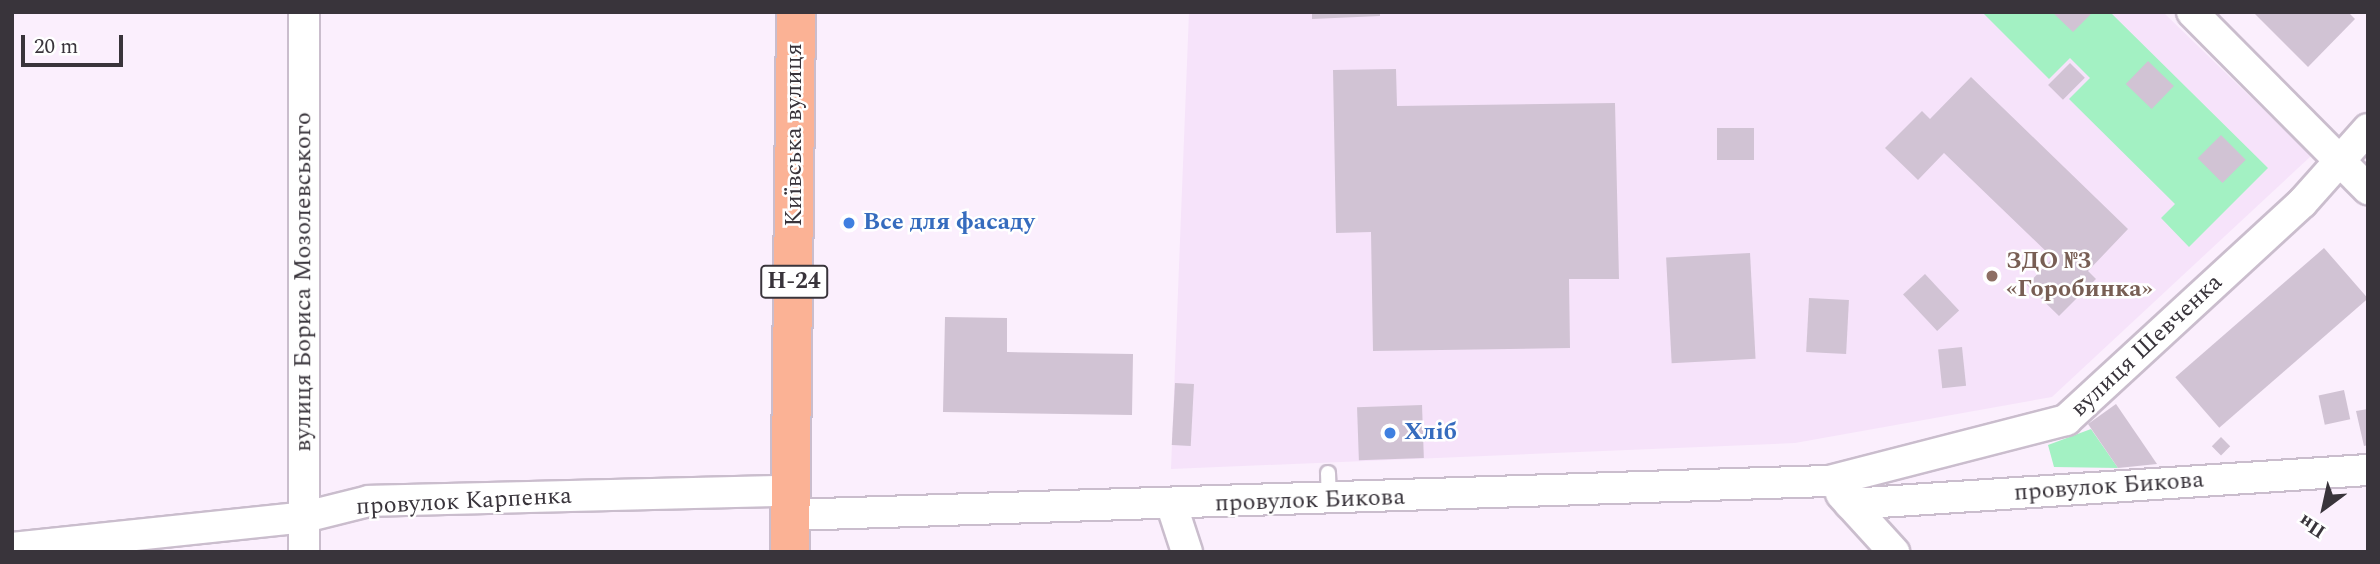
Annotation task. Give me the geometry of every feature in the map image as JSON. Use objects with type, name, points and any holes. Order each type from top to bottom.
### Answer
[{"type":"main road","name":"Київська вулиця","points":[[791,519],[796,12]]},
{"type":"street","name":"вулиця Бориса Мозолевського","points":[[304,12],[304,552]]},
{"type":"street","points":[[2192,12],[2343,159],[2368,189]]},
{"type":"street","name":"вулиця Шевченка","points":[[1829,481],[2066,420],[2343,159],[2368,130]]},
{"type":"street","name":"провулок Бикова","points":[[1850,504],[2368,470]]},
{"type":"street","name":"провулок Бикова","points":[[791,519],[1172,506],[1329,487],[1829,481]]},
{"type":"street","points":[[1829,481],[1894,552]]},
{"type":"street","name":"провулок Карпенка","points":[[12,548],[305,517],[369,501],[791,519]]},
{"type":"street","points":[[1172,506],[1187,552]]},
{"type":"shaded area","points":[[1189,12],[2163,12],[2311,156],[2052,397],[1795,443],[1171,469]]},
{"type":"green space","points":[[1982,12],[2110,12],[2268,168],[2189,247],[2161,218],[2175,204],[2069,99],[2090,78],[2070,58],[2049,79]]},
{"type":"green space","points":[[2091,429],[2118,468],[2054,467],[2048,445]]},
{"type":"building","points":[[1312,12],[1380,12],[1380,16],[1312,19]]},
{"type":"building","points":[[2052,12],[2093,12],[2073,32]]},
{"type":"building","points":[[2253,12],[2348,12],[2355,19],[2308,67]]},
{"type":"building","points":[[2148,61],[2174,86],[2152,109],[2126,84]]},
{"type":"building","points":[[2070,63],[2085,78],[2063,100],[2048,85]]},
{"type":"building","points":[[1396,69],[1397,106],[1615,103],[1619,279],[1569,279],[1570,348],[1373,351],[1371,232],[1336,233],[1333,70]]},
{"type":"building","name":"ЗДО №3 «Горобинка»","points":[[1971,77],[2128,229],[2088,271],[2096,279],[2059,316],[2027,285],[2053,258],[1944,153],[1918,180],[1885,148],[1922,111],[1930,119]]},
{"type":"building","points":[[1717,128],[1754,128],[1754,160],[1717,160]]},
{"type":"building","points":[[2221,135],[2246,160],[2222,183],[2198,158]]},
{"type":"building","points":[[2324,248],[2368,299],[2219,428],[2175,377]]},
{"type":"building","points":[[1750,253],[1756,359],[1672,363],[1666,257]]},
{"type":"building","points":[[1925,274],[1959,311],[1937,331],[1903,294]]},
{"type":"building","points":[[1809,298],[1849,300],[1846,354],[1806,352]]},
{"type":"building","points":[[945,317],[1007,318],[1007,352],[1133,354],[1132,415],[943,412]]},
{"type":"building","points":[[1962,347],[1966,386],[1942,388],[1938,350]]},
{"type":"building","points":[[1175,383],[1194,384],[1191,446],[1172,445]]},
{"type":"building","points":[[2344,390],[2350,419],[2325,425],[2319,395]]},
{"type":"building","points":[[2116,404],[2157,464],[2118,468],[2088,424]]},
{"type":"building","name":"Хліб","points":[[1422,405],[1424,458],[1359,460],[1357,407]]},
{"type":"building","points":[[2368,409],[2368,445],[2364,446],[2356,411]]},
{"type":"building","points":[[2221,437],[2230,446],[2221,455],[2212,446]]},
{"type":"place","name":"Все для фасаду","points":[[849,223]]},
{"type":"place","name":"ЗДО №3 «Горобинка»","points":[[1992,276]]},
{"type":"place","name":"Хліб","points":[[1390,433]]}]
